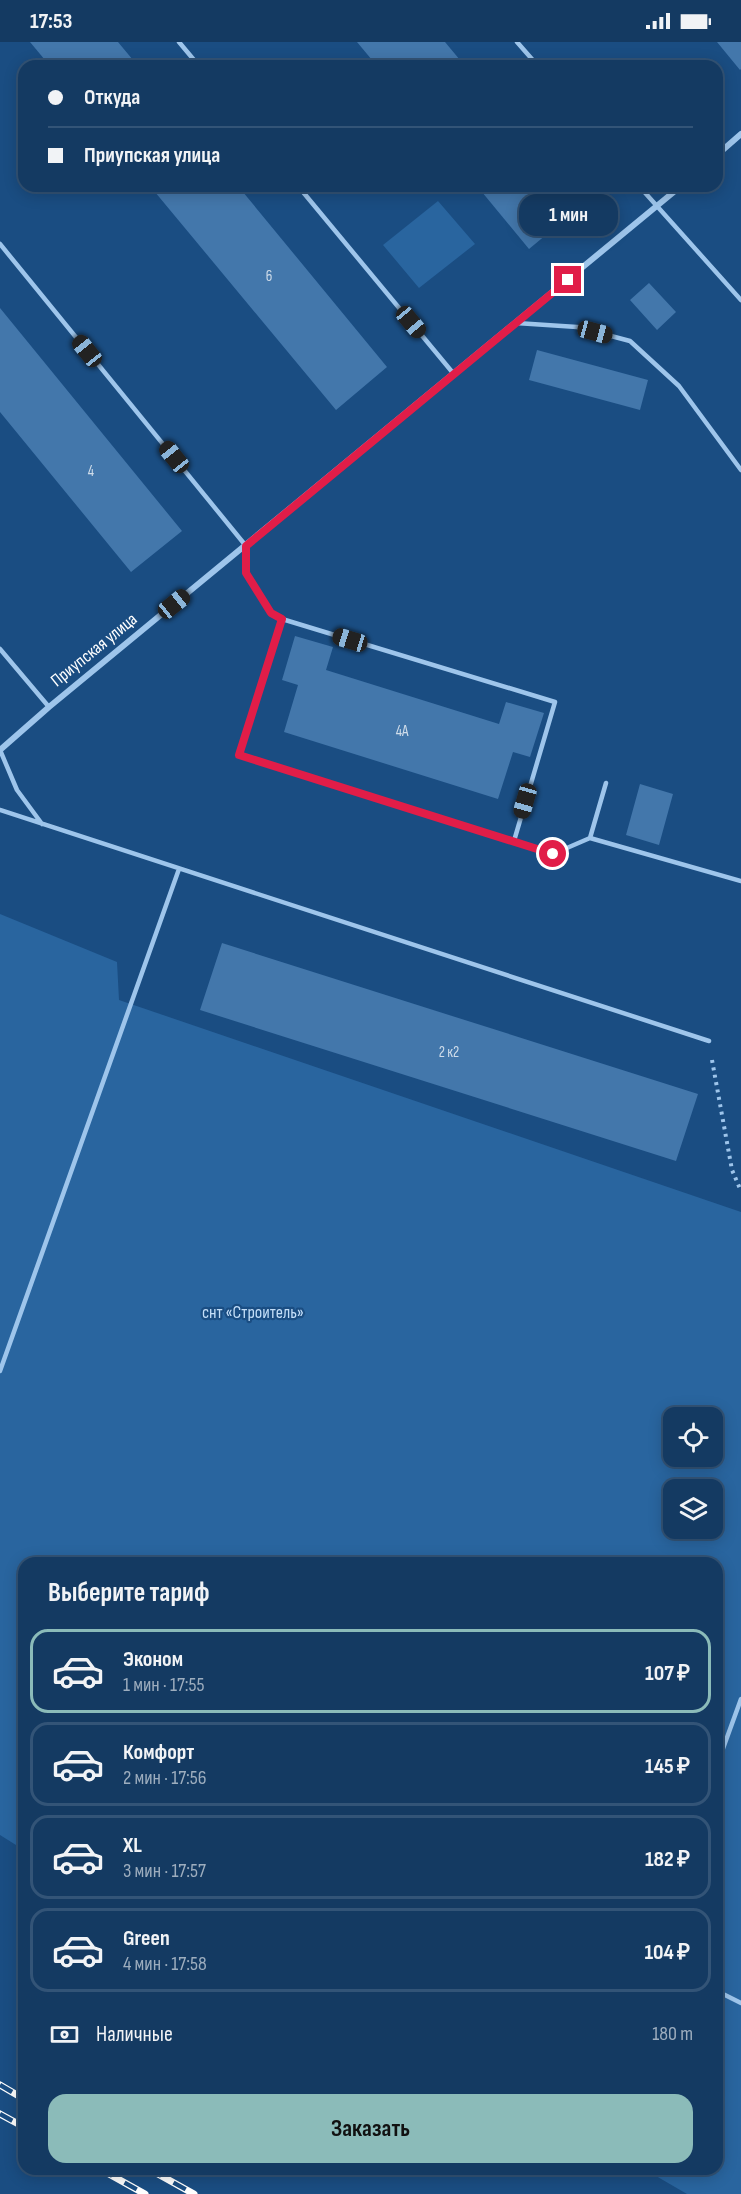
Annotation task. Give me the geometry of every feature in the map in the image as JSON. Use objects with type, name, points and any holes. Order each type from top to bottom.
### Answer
[{"type":"street","points":[[723,150],[741,134]]},
{"type":"street","name":"Приупская улица","points":[[0,750],[49,707],[674,192]]},
{"type":"lane","points":[[179,42],[194,60]]},
{"type":"lane","points":[[517,42],[533,60]]},
{"type":"lane","points":[[303,192],[453,373]]},
{"type":"lane","points":[[644,192],[741,300]]},
{"type":"lane","points":[[0,244],[246,546],[246,573],[271,613],[282,619],[555,702],[514,841]]},
{"type":"lane","points":[[516,323],[577,327],[630,341],[679,386],[741,470]]},
{"type":"lane","points":[[282,619],[239,755],[553,854],[590,838],[741,881]]},
{"type":"lane","points":[[0,649],[49,707]]},
{"type":"lane","points":[[0,750],[17,790],[42,824]]},
{"type":"lane","points":[[590,838],[606,783]]},
{"type":"lane","points":[[0,810],[709,1041]]},
{"type":"lane","points":[[0,1371],[179,869]]},
{"type":"lane","points":[[723,1748],[741,1698]]},
{"type":"lane","points":[[723,1993],[741,2003]]},
{"type":"path","points":[[709,1041],[732,1170],[741,1191]]},
{"type":"green space","points":[[438,201],[475,244],[419,288],[383,245]]},
{"type":"green space","name":"снт «Строитель»","points":[[0,914],[117,962],[119,1000],[741,1212],[741,2194],[687,2194],[654,2175],[723,2175],[723,1557],[18,1557],[18,1846],[0,1835]]},
{"type":"building","points":[[30,42],[118,42],[133,60],[45,60]]},
{"type":"building","points":[[357,42],[445,42],[460,60],[372,60]]},
{"type":"building","points":[[717,42],[741,42],[740,70]]},
{"type":"building","points":[[155,192],[243,192],[387,367],[336,410]]},
{"type":"building","points":[[482,192],[569,192],[581,206],[529,249]]},
{"type":"building","points":[[649,283],[676,312],[657,330],[630,300]]},
{"type":"building","points":[[0,308],[182,531],[131,572],[0,412]]},
{"type":"building","points":[[537,350],[648,380],[640,410],[529,380]]},
{"type":"building","points":[[295,636],[333,647],[326,670],[499,724],[506,702],[544,713],[530,757],[513,752],[498,799],[284,732],[298,685],[282,680]]},
{"type":"building","points":[[640,784],[673,794],[659,845],[626,835]]},
{"type":"building","points":[[222,943],[698,1094],[676,1161],[200,1010]]},
{"type":"railway","points":[[0,2085],[18,2096]]},
{"type":"railway","points":[[0,2114],[18,2124]]},
{"type":"railway","points":[[111,2175],[145,2194]]},
{"type":"railway","points":[[160,2175],[194,2194]]},
{"type":"route","points":[[553,854],[239,755],[282,619],[271,613],[246,573],[246,546],[568,280]]}]
